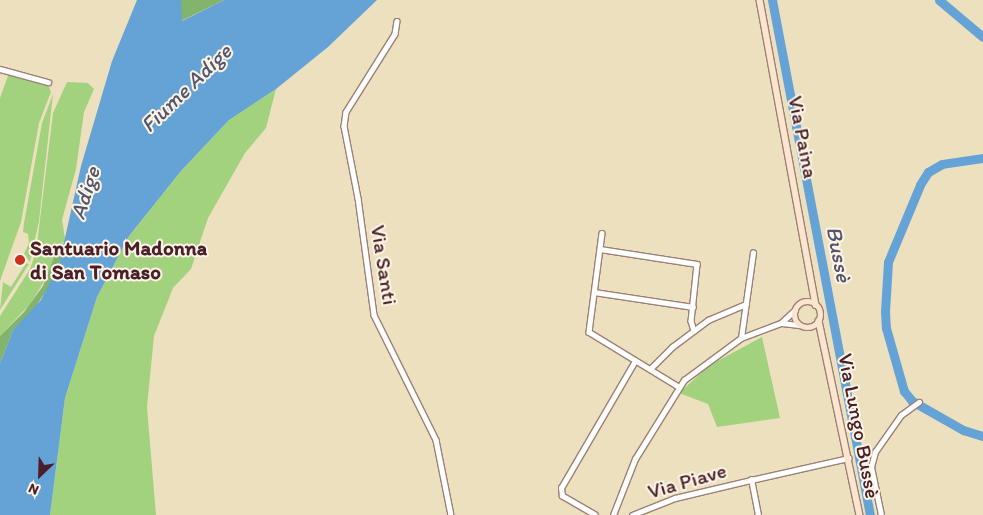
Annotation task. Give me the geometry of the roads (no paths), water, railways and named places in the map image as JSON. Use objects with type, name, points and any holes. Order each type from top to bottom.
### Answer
[{"type":"main road","name":"Via Paina","points":[[760,0],[816,305]]},
{"type":"main road","points":[[804,302],[816,305],[820,313],[819,321],[808,328],[799,325],[795,310],[804,302],[812,280]]},
{"type":"main road","name":"Via Lungo Bussè","points":[[819,321],[860,515]]},
{"type":"main road","name":"Via Lungo Bussè","points":[[808,328],[824,344]]},
{"type":"street","name":"Via Santi","points":[[397,21],[395,34],[346,112],[344,126],[358,198],[374,315],[436,440],[450,515]]},
{"type":"street","points":[[0,69],[48,82]]},
{"type":"street","points":[[602,233],[589,332],[679,387]]},
{"type":"street","points":[[600,249],[694,262],[698,271],[691,321],[694,331]]},
{"type":"street","points":[[741,338],[753,252]]},
{"type":"street","points":[[594,292],[693,307]]},
{"type":"street","points":[[650,369],[694,331],[730,308],[746,304]]},
{"type":"street","points":[[613,515],[635,459],[679,387],[713,356],[741,338],[780,323],[795,310]]},
{"type":"street","points":[[780,323],[799,325]]},
{"type":"street","points":[[594,515],[562,496],[561,488],[635,361]]},
{"type":"street","points":[[881,515],[871,467],[875,452],[889,430],[919,402]]},
{"type":"street","name":"Via Piave","points":[[632,515],[675,498],[849,458]]},
{"type":"street","name":"Via Piave","points":[[751,480],[758,515]]},
{"type":"water","points":[[137,0],[181,0],[182,21],[224,0],[377,0],[328,47],[276,89],[229,120],[181,171],[129,236],[97,297],[65,398],[50,515],[0,515],[0,363],[13,330],[41,300],[59,265],[81,166],[112,61]]},
{"type":"waterway","name":"Bussè","points":[[772,0],[870,515]]},
{"type":"waterway","points":[[939,0],[983,37]]},
{"type":"waterway","points":[[983,158],[942,164],[928,172],[920,185],[888,262],[885,311],[886,328],[904,391],[912,401],[963,430],[983,436]]},
{"type":"place","name":"Santuario Madonna di San Tomaso","points":[[20,260]]},
{"type":"water label","name":"Fiume Adige","points":[[186,88]]},
{"type":"water label","name":"Adige","points":[[85,193]]}]
